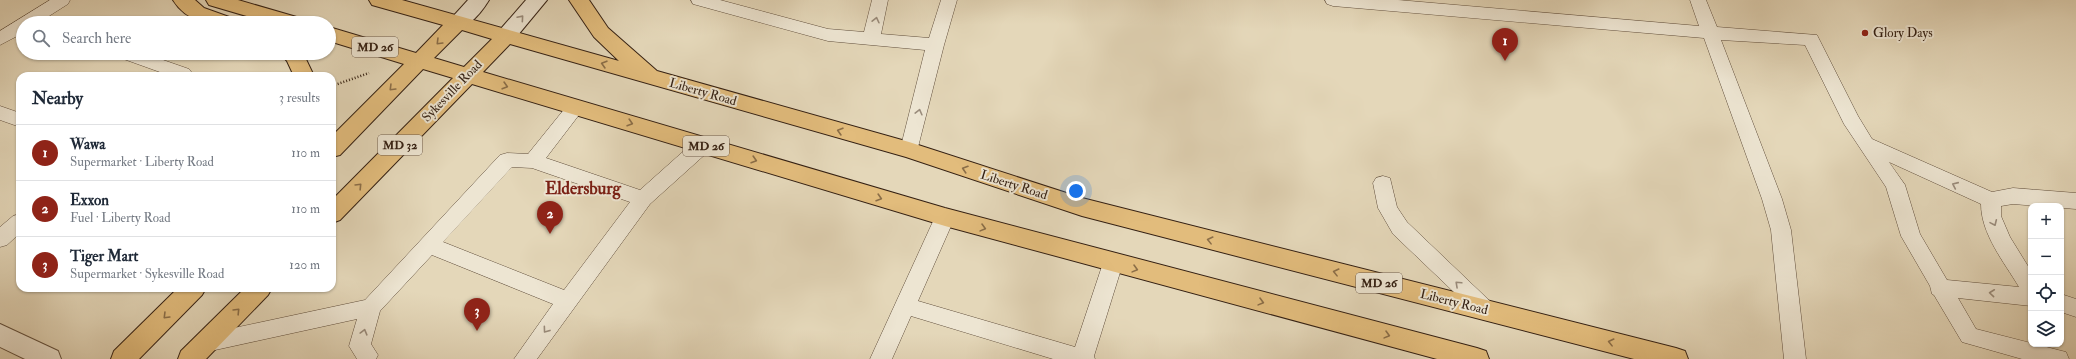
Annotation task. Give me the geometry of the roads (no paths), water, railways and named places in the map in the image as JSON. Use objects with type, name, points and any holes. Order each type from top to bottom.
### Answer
[{"type":"main road","points":[[183,0],[197,13],[205,16]]},
{"type":"main road","points":[[216,0],[270,16]]},
{"type":"main road","name":"Liberty Road","points":[[380,0],[909,150],[1082,207],[1676,359]]},
{"type":"main road","points":[[336,145],[479,0]]},
{"type":"main road","name":"Sykesville Road","points":[[336,210],[506,36],[537,0]]},
{"type":"main road","points":[[579,0],[587,17],[603,37],[655,79]]},
{"type":"main road","name":"MD 26","points":[[336,36],[945,218],[1477,359]]},
{"type":"main road","points":[[296,60],[302,72]]},
{"type":"main road","points":[[123,359],[190,292]]},
{"type":"main road","points":[[198,351],[256,292]]},
{"type":"main road","points":[[0,335],[49,359]]},
{"type":"lane","points":[[38,16],[62,0]]},
{"type":"lane","points":[[699,0],[828,36],[935,45]]},
{"type":"lane","points":[[871,39],[880,0]]},
{"type":"lane","points":[[909,150],[935,45],[948,0]]},
{"type":"lane","points":[[1333,0],[1711,34],[1811,39],[1850,119],[1895,185],[1911,236],[1939,288],[1969,336],[2058,359]]},
{"type":"lane","points":[[1698,0],[1772,199],[1781,230],[1795,359]]},
{"type":"lane","points":[[0,40],[16,30]]},
{"type":"lane","points":[[145,60],[180,72]]},
{"type":"lane","points":[[533,161],[576,107]]},
{"type":"lane","points":[[0,113],[16,119]]},
{"type":"lane","points":[[1865,143],[1991,200],[2013,196],[2076,200]]},
{"type":"lane","points":[[525,359],[643,199],[703,145]]},
{"type":"lane","points":[[368,355],[360,346],[371,307],[507,160],[533,161],[643,199]]},
{"type":"lane","points":[[1383,183],[1388,208],[1400,228],[1487,311]]},
{"type":"lane","points":[[1991,200],[1991,216],[2002,241],[2028,283]]},
{"type":"lane","points":[[881,359],[945,218]]},
{"type":"lane","points":[[0,240],[16,226]]},
{"type":"lane","points":[[428,245],[568,301]]},
{"type":"lane","points":[[905,306],[1083,359],[1113,263]]},
{"type":"lane","points":[[1939,288],[2028,297]]},
{"type":"lane","points":[[2064,304],[2076,308]]},
{"type":"lane","points":[[198,351],[371,307]]},
{"type":"place","name":"Glory Days","points":[[1865,33]]},
{"type":"place","name":"Wawa","points":[[1505,61]]},
{"type":"place","name":"Exxon","points":[[550,234]]},
{"type":"place","name":"Tiger Mart","points":[[477,331]]},
{"type":"district","name":"Eldersburg","points":[[583,188]]}]
